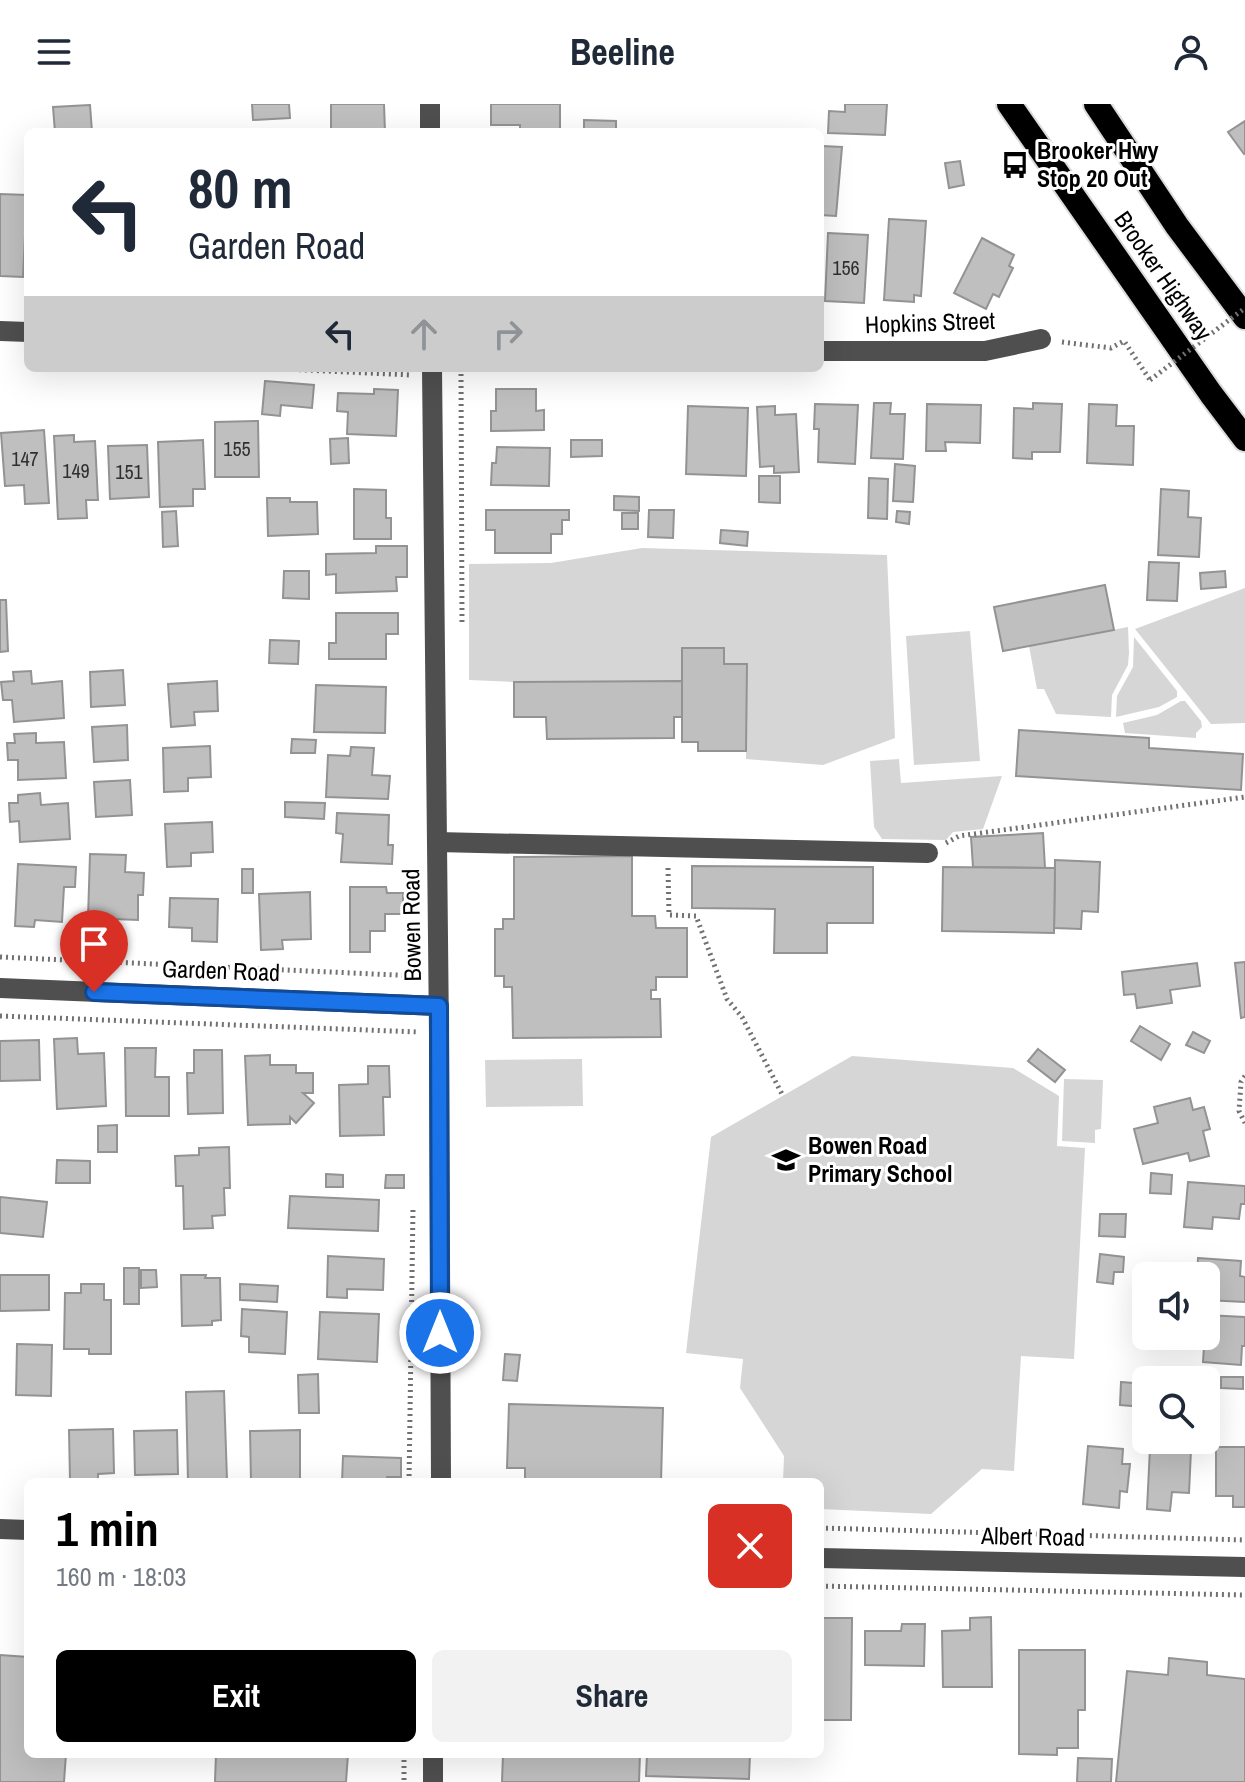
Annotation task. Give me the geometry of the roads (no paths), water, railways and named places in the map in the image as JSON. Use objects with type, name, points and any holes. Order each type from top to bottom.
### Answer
[{"type":"highway","name":"Brooker Highway","points":[[1009,104],[1245,439]]},
{"type":"highway","name":"Brooker Highway","points":[[1096,104],[1177,226],[1245,317]]},
{"type":"street","points":[[430,104],[430,128]]},
{"type":"street","points":[[0,331],[24,332]]},
{"type":"street","name":"Hopkins Street","points":[[824,351],[985,351],[1041,339]]},
{"type":"street","name":"Bowen Road","points":[[432,372],[441,1478]]},
{"type":"street","points":[[437,842],[928,853]]},
{"type":"street","name":"Garden Road","points":[[0,988],[439,1006]]},
{"type":"street","points":[[0,1529],[24,1530]]},
{"type":"street","name":"Albert Road","points":[[824,1558],[1245,1567]]},
{"type":"street","points":[[433,1758],[433,1782]]},
{"type":"place","name":"Brooker Hwy Stop 20 Out","points":[[1015,165]]},
{"type":"place","name":"Bowen Road Primary School","points":[[786,1160]]}]
